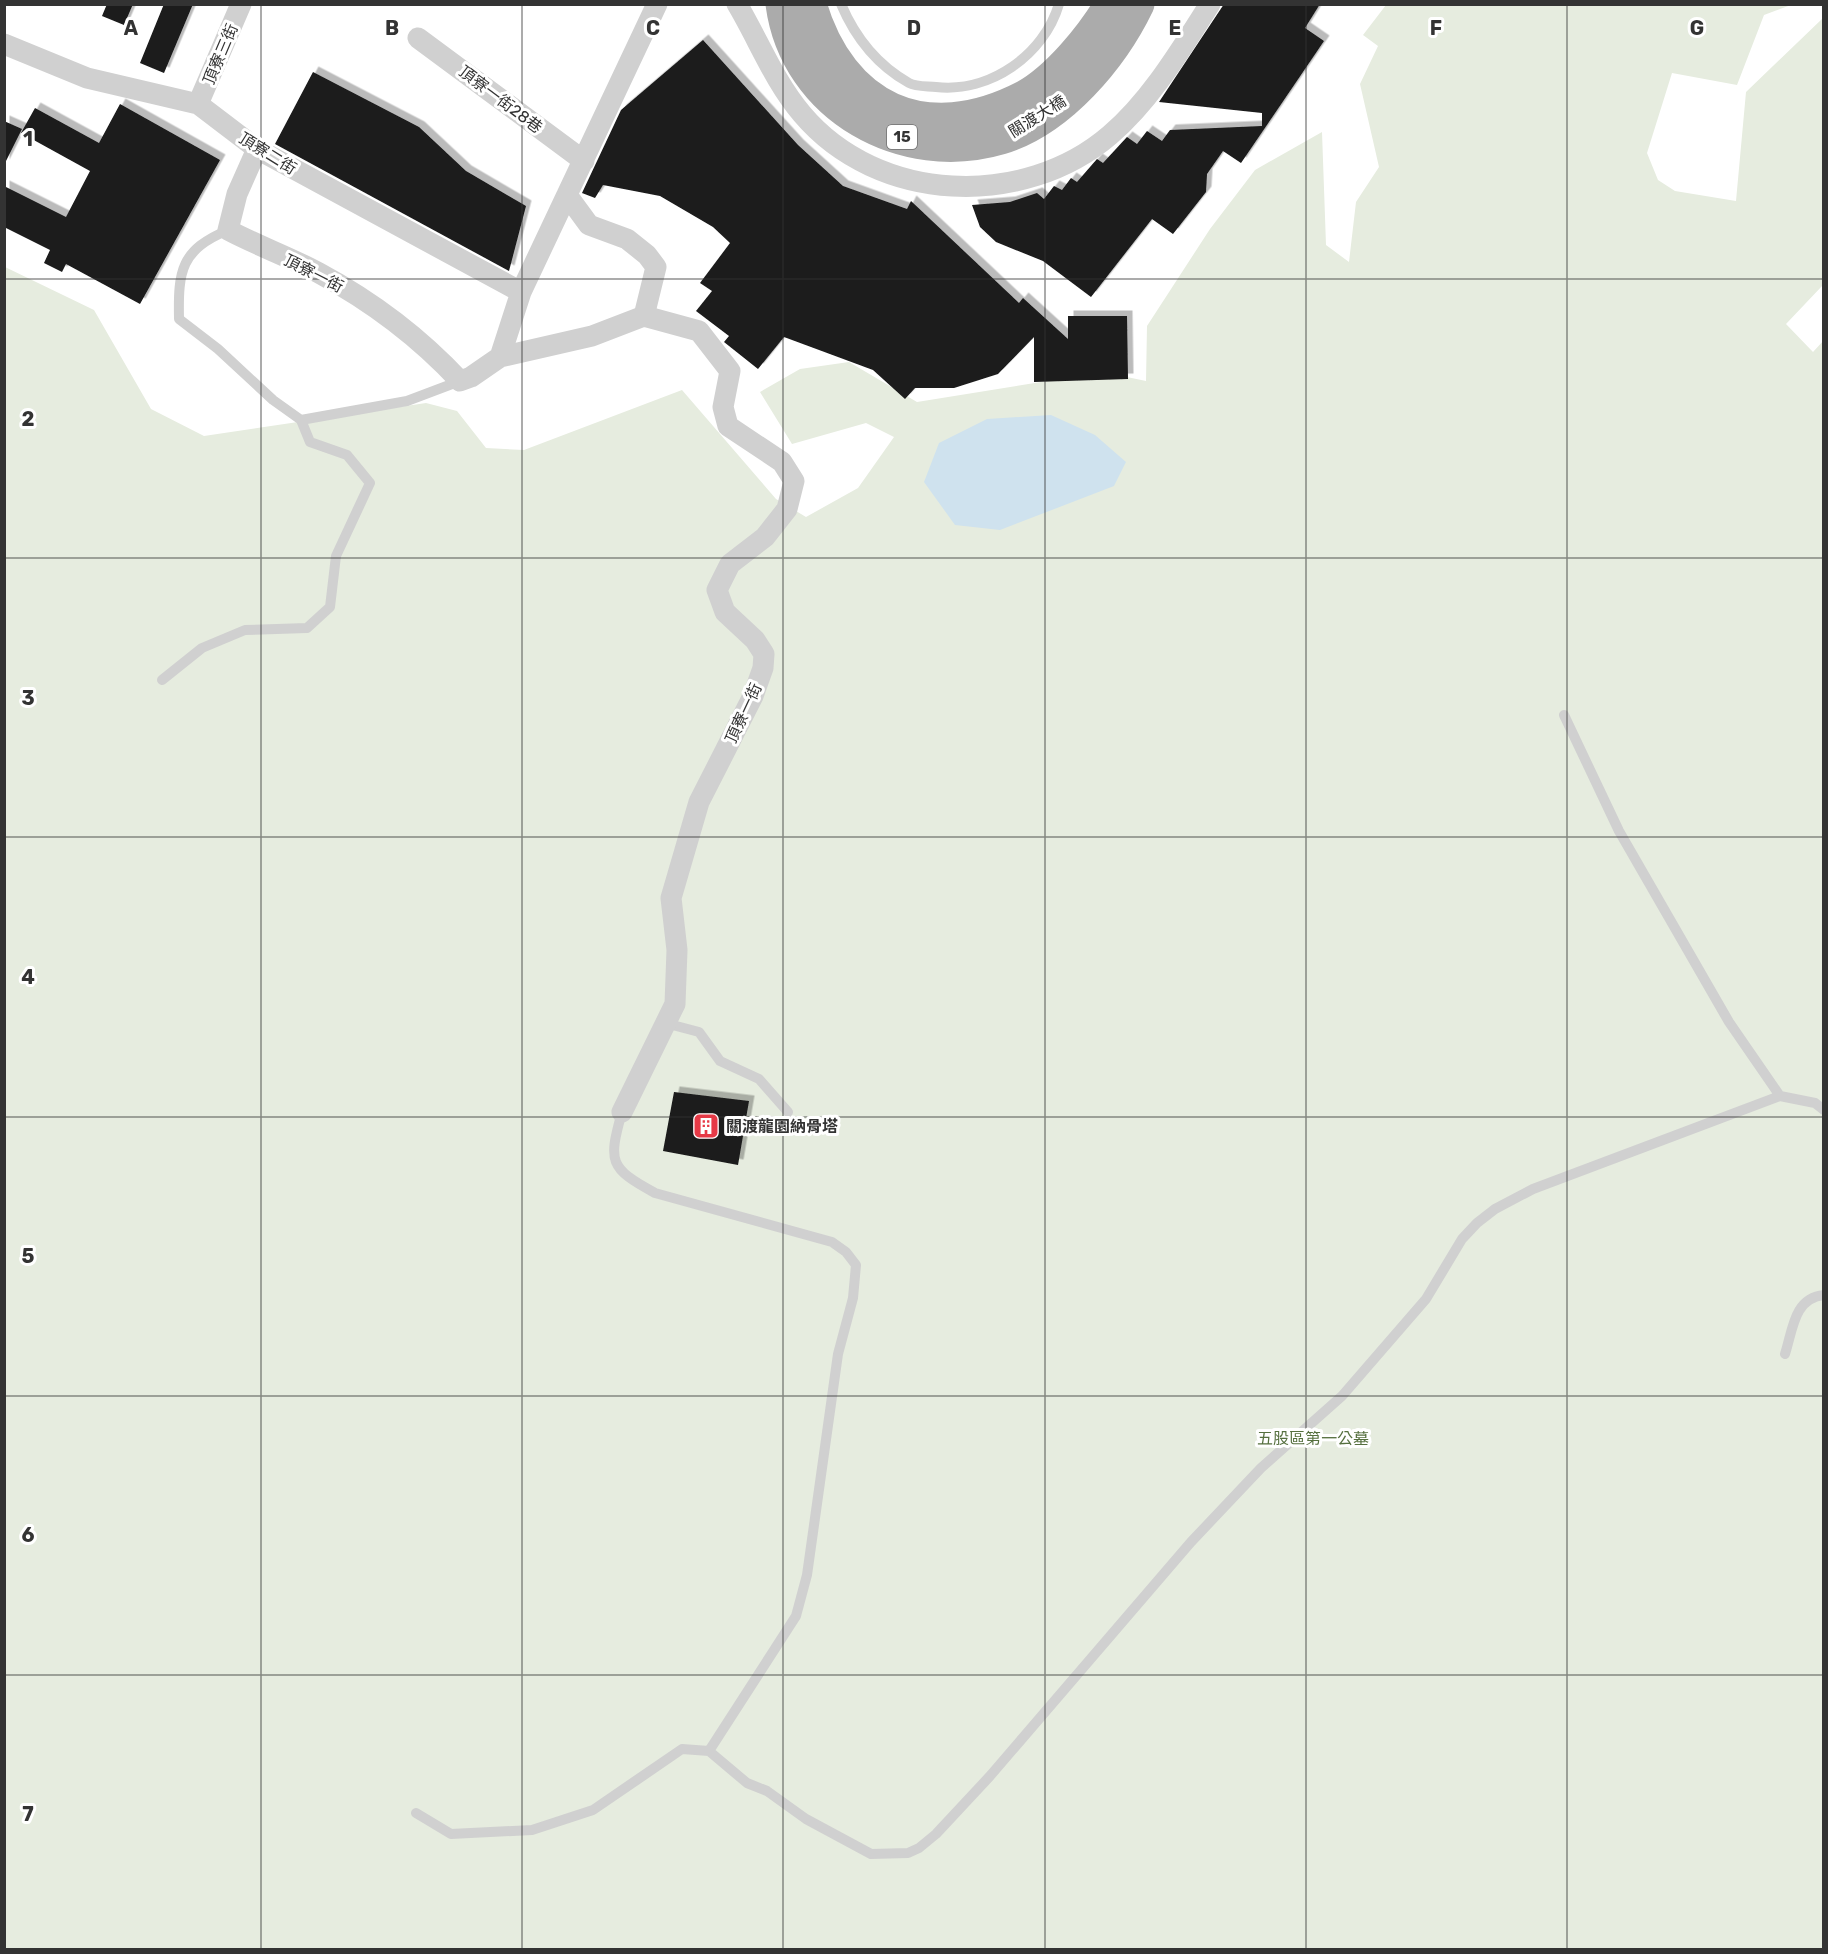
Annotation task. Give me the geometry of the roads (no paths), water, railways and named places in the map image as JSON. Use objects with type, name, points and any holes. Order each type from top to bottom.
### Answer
[{"type":"main road","name":"關渡大橋","points":[[782,4],[784,25],[798,57],[814,81],[836,106],[868,126],[934,145],[971,144],[1003,137],[1042,117],[1078,90],[1110,51],[1138,4]]},
{"type":"main road","points":[[810,4],[818,32],[835,63],[852,83],[880,104],[913,116],[950,120],[988,111],[1025,96],[1058,70],[1097,28],[1111,4]]},
{"type":"street","name":"頂寮三街","points":[[198,104],[241,4]]},
{"type":"street","points":[[500,357],[521,292],[657,4]]},
{"type":"street","points":[[737,4],[775,76],[803,115],[827,137],[852,155],[914,181],[970,187],[1004,184],[1031,178],[1062,166],[1092,149],[1128,118],[1210,4]]},
{"type":"street","name":"頂寮一街28巷","points":[[418,38],[584,161]]},
{"type":"street","name":"頂寮二街","points":[[4,44],[87,78],[198,104],[257,149],[521,292]]},
{"type":"street","points":[[228,230],[237,194],[257,149]]},
{"type":"street","points":[[460,381],[471,377],[500,357],[592,336],[645,316],[656,267],[647,255],[627,239],[589,225],[567,195]]},
{"type":"street","name":"頂寮一街","points":[[228,230],[260,248],[318,272],[359,297],[431,350],[460,381]]},
{"type":"street","name":"頂寮一街","points":[[622,1112],[675,1004],[677,950],[671,898],[699,802],[753,696],[763,668],[764,654],[755,640],[725,612],[717,590],[730,564],[765,537],[787,509],[794,481],[782,462],[728,426],[723,407],[730,371],[699,331],[645,316]]},
{"type":"lane","points":[[841,4],[855,35],[886,68],[911,84],[943,88],[976,85],[1000,74],[1036,48],[1054,24],[1059,4]]},
{"type":"lane","points":[[162,680],[202,648],[246,630],[307,628],[330,607],[336,556],[370,483],[347,455],[310,442],[301,420],[273,400],[218,349],[179,319],[178,293],[184,263],[205,240],[228,230]]},
{"type":"lane","points":[[301,420],[407,400],[460,381]]},
{"type":"lane","points":[[1564,715],[1619,831],[1729,1022],[1780,1096]]},
{"type":"lane","points":[[665,1023],[699,1032],[720,1061],[759,1079],[788,1112]]},
{"type":"lane","points":[[416,1813],[451,1834],[532,1830],[593,1810],[682,1749],[709,1751],[747,1783],[772,1794],[806,1819],[872,1854],[908,1853],[919,1848],[936,1834],[990,1776],[1199,1534],[1261,1468],[1342,1396],[1426,1299],[1462,1239],[1477,1223],[1496,1209],[1533,1189],[1780,1096],[1815,1103],[1824,1110]]},
{"type":"lane","points":[[622,1112],[612,1147],[620,1171],[630,1179],[655,1193],[832,1242],[846,1251],[856,1265],[853,1298],[838,1354],[807,1575],[796,1616],[709,1751]]},
{"type":"lane","points":[[1785,1354],[1800,1306],[1811,1296],[1824,1295]]},
{"type":"water","points":[[1051,415],[1095,435],[1126,462],[1114,486],[1000,530],[955,525],[924,482],[939,443],[987,419]]},
{"type":"place","name":"關渡龍園納骨塔","points":[[706,1126]]},
{"type":"park label","name":"五股區第一公墓","points":[[1313,1438]]}]
